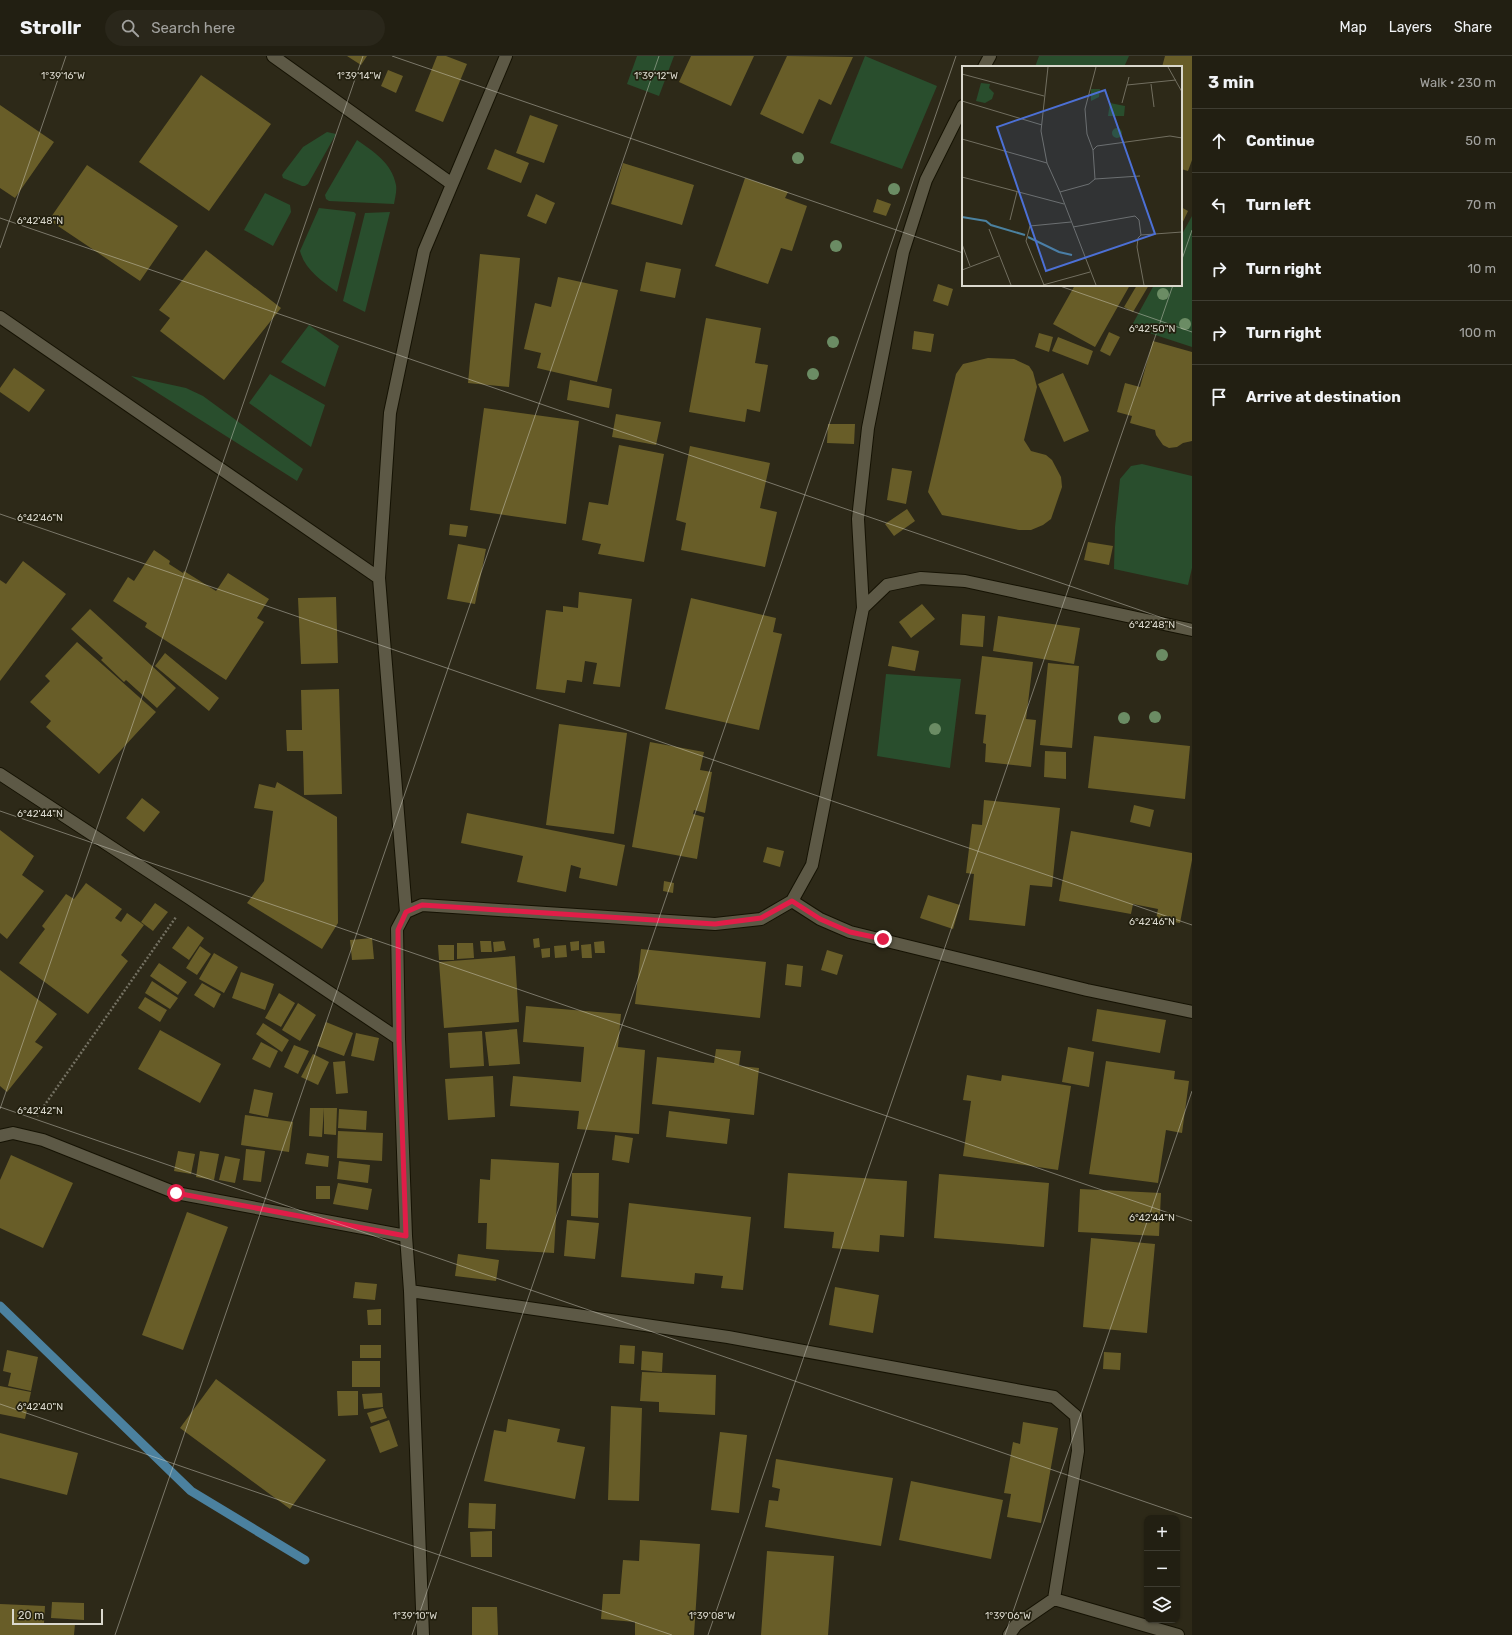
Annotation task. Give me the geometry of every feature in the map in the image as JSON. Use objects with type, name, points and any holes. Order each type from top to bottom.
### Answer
[{"type":"street","points":[[273,56],[452,184]]},
{"type":"street","points":[[422,1635],[410,1291],[406,1236],[399,1039],[398,930],[406,912],[379,578],[390,412],[424,250],[506,56]]},
{"type":"street","points":[[985,66],[990,56]]},
{"type":"street","points":[[406,912],[422,905],[715,924],[761,918],[792,901],[812,865],[863,608],[858,519],[868,428],[904,252],[926,180],[962,108]]},
{"type":"street","points":[[0,317],[379,578]]},
{"type":"street","points":[[863,608],[887,585],[921,578],[957,580],[1192,630]]},
{"type":"street","points":[[0,774],[189,898],[399,1039]]},
{"type":"street","points":[[792,901],[820,919],[850,932],[1087,990],[1192,1012]]},
{"type":"street","points":[[0,1136],[13,1133],[43,1140],[176,1193],[406,1236]]},
{"type":"street","points":[[410,1291],[728,1337],[1054,1397],[1076,1416],[1078,1451],[1054,1599],[1016,1625],[1009,1635]]},
{"type":"street","points":[[1054,1599],[1178,1635]]},
{"type":"path","points":[[23,1135],[189,898]]},
{"type":"green space","points":[[637,56],[674,56],[659,96],[627,84]]},
{"type":"green space","points":[[865,56],[937,86],[902,169],[830,143]]},
{"type":"green space","points":[[1039,56],[1129,56],[1124,66],[1035,66]]},
{"type":"green space","points":[[327,132],[336,134],[308,184],[302,186],[283,178],[282,175],[303,147]]},
{"type":"green space","points":[[357,140],[370,149],[391,170],[396,187],[394,204],[329,201],[326,199],[325,195]]},
{"type":"green space","points":[[265,193],[290,205],[291,212],[273,246],[244,230]]},
{"type":"green space","points":[[319,208],[354,212],[356,214],[337,292],[310,269],[302,258],[300,251]]},
{"type":"green space","points":[[390,212],[365,312],[343,301],[365,213]]},
{"type":"green space","points":[[1192,216],[1192,347],[1131,327],[1153,286],[1182,286],[1182,234]]},
{"type":"green space","points":[[309,325],[339,346],[325,387],[281,362]]},
{"type":"green space","points":[[270,374],[325,405],[311,447],[249,403]]},
{"type":"green space","points":[[131,376],[186,388],[203,396],[303,469],[297,481]]},
{"type":"green space","points":[[1142,464],[1192,476],[1192,568],[1188,585],[1114,569],[1115,527],[1120,479],[1131,466]]},
{"type":"green space","points":[[886,674],[961,679],[950,768],[877,756]]},
{"type":"building","points":[[347,56],[367,56],[361,65]]},
{"type":"building","points":[[437,56],[446,56],[467,64],[443,122],[415,111]]},
{"type":"building","points":[[691,56],[754,56],[731,106],[679,82]]},
{"type":"building","points":[[787,56],[853,57],[831,105],[819,99],[803,134],[760,114]]},
{"type":"building","points":[[1165,56],[1192,56],[1192,160],[1188,171],[1182,169],[1182,66],[1162,66]]},
{"type":"building","points":[[388,70],[403,76],[396,93],[381,86]]},
{"type":"building","points":[[201,75],[271,124],[209,211],[139,162]]},
{"type":"building","points":[[0,105],[54,142],[15,198],[0,188]]},
{"type":"building","points":[[530,115],[558,125],[544,163],[516,153]]},
{"type":"building","points":[[495,149],[529,163],[521,183],[487,169]]},
{"type":"building","points":[[623,163],[694,185],[682,225],[611,204]]},
{"type":"building","points":[[87,165],[178,226],[140,281],[49,220]]},
{"type":"building","points":[[745,178],[788,192],[785,198],[807,206],[792,251],[781,248],[768,284],[715,266]]},
{"type":"building","points":[[536,194],[555,203],[546,224],[527,216]]},
{"type":"building","points":[[877,199],[891,204],[886,216],[873,212]]},
{"type":"building","points":[[1182,208],[1188,211],[1182,224]]},
{"type":"building","points":[[206,250],[281,308],[224,380],[160,331],[170,318],[159,310]]},
{"type":"building","points":[[480,254],[520,258],[509,387],[468,383]]},
{"type":"building","points":[[646,262],[681,269],[675,298],[640,291]]},
{"type":"building","points":[[558,277],[618,290],[597,382],[537,368],[541,353],[524,349],[535,303],[551,307]]},
{"type":"building","points":[[938,284],[953,289],[948,306],[933,301]]},
{"type":"building","points":[[1074,286],[1129,286],[1095,347],[1053,324]]},
{"type":"building","points":[[1136,286],[1148,286],[1133,312],[1124,307]]},
{"type":"building","points":[[706,318],[761,328],[755,363],[768,365],[760,412],[747,409],[745,422],[689,412]]},
{"type":"building","points":[[914,331],[934,334],[931,352],[912,349]]},
{"type":"building","points":[[1109,332],[1120,337],[1110,356],[1100,351]]},
{"type":"building","points":[[1039,333],[1053,337],[1049,352],[1035,347]]},
{"type":"building","points":[[1058,337],[1093,351],[1088,365],[1052,351]]},
{"type":"building","points":[[1153,341],[1192,352],[1192,441],[1183,443],[1177,447],[1169,448],[1163,445],[1156,435],[1155,430],[1130,423],[1132,416],[1117,412],[1125,383],[1140,387]]},
{"type":"building","points":[[988,358],[1014,359],[1029,366],[1033,372],[1037,387],[1024,440],[1031,451],[1046,455],[1052,460],[1061,477],[1062,487],[1051,519],[1043,525],[1031,530],[1019,530],[942,515],[928,492],[956,374],[963,364]]},
{"type":"building","points":[[14,368],[45,390],[29,412],[0,392],[0,388]]},
{"type":"building","points":[[1063,373],[1089,431],[1064,442],[1038,384]]},
{"type":"building","points":[[570,380],[612,389],[609,408],[567,400]]},
{"type":"building","points":[[484,408],[579,421],[566,524],[470,510]]},
{"type":"building","points":[[616,414],[661,422],[656,445],[612,437]]},
{"type":"building","points":[[828,424],[855,424],[854,444],[827,443]]},
{"type":"building","points":[[619,445],[664,454],[644,562],[598,554],[601,544],[582,540],[589,502],[608,505]]},
{"type":"building","points":[[690,446],[770,463],[760,508],[777,512],[765,567],[681,550],[686,523],[676,520]]},
{"type":"building","points":[[892,468],[912,471],[906,504],[887,500]]},
{"type":"building","points":[[907,509],[915,521],[894,536],[885,524]]},
{"type":"building","points":[[450,524],[468,526],[466,537],[449,535]]},
{"type":"building","points":[[1088,542],[1113,546],[1109,565],[1084,560]]},
{"type":"building","points":[[458,544],[486,549],[475,604],[447,599]]},
{"type":"building","points":[[154,550],[170,561],[169,564],[183,573],[184,571],[216,591],[228,573],[269,599],[257,618],[264,622],[226,680],[145,627],[147,623],[113,601],[128,577],[134,581]]},
{"type":"building","points":[[23,561],[66,594],[0,681],[0,580],[6,584]]},
{"type":"building","points":[[579,592],[632,599],[620,687],[593,684],[597,663],[585,661],[582,682],[567,680],[565,693],[536,689],[546,610],[563,612],[563,606],[578,608]]},
{"type":"building","points":[[336,597],[338,663],[301,664],[298,598]]},
{"type":"building","points":[[691,598],[776,618],[773,632],[782,634],[759,730],[665,709]]},
{"type":"building","points":[[922,604],[935,619],[911,638],[899,622]]},
{"type":"building","points":[[90,609],[176,688],[157,708],[126,680],[124,682],[101,660],[103,658],[71,629]]},
{"type":"building","points":[[962,614],[985,616],[983,647],[960,645]]},
{"type":"building","points":[[998,616],[1080,628],[1074,664],[993,651]]},
{"type":"building","points":[[77,642],[156,712],[99,774],[46,727],[51,721],[30,702],[50,681],[45,676]]},
{"type":"building","points":[[892,646],[919,651],[915,671],[888,666]]},
{"type":"building","points":[[165,653],[219,698],[209,711],[155,666]]},
{"type":"building","points":[[982,656],[1033,662],[1026,719],[1036,720],[1031,767],[985,762],[986,744],[983,743],[986,715],[975,714]]},
{"type":"building","points":[[1048,663],[1079,666],[1072,748],[1040,745]]},
{"type":"building","points":[[339,689],[342,794],[304,795],[303,751],[287,751],[286,730],[302,730],[301,690]]},
{"type":"building","points":[[559,724],[627,733],[614,834],[546,825]]},
{"type":"building","points":[[1094,736],[1190,746],[1185,799],[1088,788]]},
{"type":"building","points":[[650,742],[704,752],[700,770],[712,772],[705,813],[694,810],[693,814],[704,817],[697,859],[632,847]]},
{"type":"building","points":[[1045,751],[1066,752],[1066,779],[1044,777]]},
{"type":"building","points":[[277,782],[337,817],[338,923],[322,949],[247,903],[264,881],[273,811],[254,808],[259,784],[275,788]]},
{"type":"building","points":[[142,798],[160,812],[144,832],[126,818]]},
{"type":"building","points":[[984,800],[1060,808],[1052,887],[1030,885],[1025,926],[969,920],[974,874],[966,873],[972,824],[982,825]]},
{"type":"building","points":[[1134,805],[1154,810],[1150,827],[1130,822]]},
{"type":"building","points":[[467,813],[625,845],[617,886],[579,878],[581,868],[571,865],[566,892],[517,882],[523,856],[461,843]]},
{"type":"building","points":[[0,830],[34,856],[22,875],[44,891],[7,939],[0,933]]},
{"type":"building","points":[[1071,831],[1192,853],[1180,923],[1156,919],[1158,909],[1133,904],[1131,914],[1059,901]]},
{"type":"building","points":[[767,847],[784,851],[780,867],[763,862]]},
{"type":"building","points":[[664,881],[674,883],[673,893],[663,891]]},
{"type":"building","points":[[86,883],[122,909],[115,918],[121,922],[127,913],[144,925],[121,955],[128,961],[88,1014],[19,963],[45,929],[42,926],[66,894],[74,899]]},
{"type":"building","points":[[928,895],[960,905],[953,929],[920,918]]},
{"type":"building","points":[[155,903],[168,912],[153,931],[141,922]]},
{"type":"building","points":[[188,926],[204,938],[189,960],[172,948]]},
{"type":"building","points":[[372,938],[374,959],[352,960],[350,940]]},
{"type":"building","points":[[539,938],[540,947],[534,948],[533,939]]},
{"type":"building","points":[[480,941],[491,941],[492,952],[481,952]]},
{"type":"building","points":[[504,941],[506,950],[494,952],[493,942]]},
{"type":"building","points":[[579,941],[579,950],[571,951],[570,942]]},
{"type":"building","points":[[604,941],[605,953],[595,953],[594,942]]},
{"type":"building","points":[[457,943],[473,943],[474,958],[457,959]]},
{"type":"building","points":[[591,944],[592,958],[582,958],[581,945]]},
{"type":"building","points":[[438,945],[454,945],[454,960],[439,960]]},
{"type":"building","points":[[566,945],[567,957],[555,958],[554,946]]},
{"type":"building","points":[[200,946],[211,954],[197,975],[186,968]]},
{"type":"building","points":[[550,948],[550,957],[542,958],[541,949]]},
{"type":"building","points":[[641,949],[766,962],[760,1018],[635,1004]]},
{"type":"building","points":[[827,950],[843,955],[837,975],[821,970]]},
{"type":"building","points":[[214,953],[238,967],[224,993],[199,979]]},
{"type":"building","points":[[515,956],[519,1022],[444,1028],[439,962]]},
{"type":"building","points":[[159,963],[187,982],[178,995],[150,976]]},
{"type":"building","points":[[787,964],[803,966],[801,987],[785,985]]},
{"type":"building","points":[[0,970],[57,1014],[35,1042],[43,1047],[7,1092],[0,1086]]},
{"type":"building","points":[[241,972],[274,984],[265,1010],[232,998]]},
{"type":"building","points":[[152,981],[178,998],[170,1009],[145,993]]},
{"type":"building","points":[[202,983],[221,994],[214,1008],[194,995]]},
{"type":"building","points":[[279,993],[295,1003],[281,1027],[265,1018]]},
{"type":"building","points":[[145,997],[167,1010],[160,1022],[138,1008]]},
{"type":"building","points":[[298,1003],[316,1015],[300,1041],[282,1030]]},
{"type":"building","points":[[526,1006],[621,1014],[618,1047],[645,1050],[639,1134],[577,1129],[579,1111],[510,1106],[513,1076],[581,1082],[584,1047],[523,1042]]},
{"type":"building","points":[[1097,1009],[1166,1020],[1160,1053],[1092,1041]]},
{"type":"building","points":[[326,1022],[353,1033],[344,1056],[317,1046]]},
{"type":"building","points":[[263,1023],[289,1040],[282,1052],[256,1034]]},
{"type":"building","points":[[517,1029],[520,1064],[489,1066],[485,1032]]},
{"type":"building","points":[[160,1030],[221,1064],[200,1103],[138,1069]]},
{"type":"building","points":[[482,1031],[484,1066],[450,1068],[448,1033]]},
{"type":"building","points":[[356,1033],[379,1038],[374,1061],[351,1056]]},
{"type":"building","points":[[261,1042],[278,1051],[270,1068],[252,1059]]},
{"type":"building","points":[[294,1045],[309,1051],[298,1074],[284,1067]]},
{"type":"building","points":[[1068,1047],[1094,1052],[1089,1087],[1062,1082]]},
{"type":"building","points":[[716,1049],[741,1051],[739,1066],[759,1068],[754,1115],[652,1104],[657,1057],[714,1063]]},
{"type":"building","points":[[313,1054],[329,1062],[318,1085],[301,1077]]},
{"type":"building","points":[[345,1061],[348,1093],[336,1094],[333,1062]]},
{"type":"building","points":[[1106,1061],[1175,1071],[1174,1079],[1189,1081],[1182,1133],[1166,1130],[1158,1183],[1089,1174]]},
{"type":"building","points":[[967,1075],[1001,1081],[1002,1075],[1071,1086],[1058,1170],[963,1156],[971,1101],[963,1100]]},
{"type":"building","points":[[493,1076],[495,1117],[448,1120],[445,1079]]},
{"type":"building","points":[[254,1089],[273,1093],[268,1117],[249,1113]]},
{"type":"building","points":[[310,1108],[324,1108],[322,1137],[309,1136]]},
{"type":"building","points":[[324,1108],[337,1108],[336,1135],[324,1134]]},
{"type":"building","points":[[339,1109],[367,1111],[366,1130],[338,1128]]},
{"type":"building","points":[[669,1111],[730,1119],[727,1144],[666,1137]]},
{"type":"building","points":[[245,1115],[293,1122],[289,1152],[241,1145]]},
{"type":"building","points":[[338,1131],[383,1133],[382,1161],[337,1158]]},
{"type":"building","points":[[615,1135],[633,1138],[629,1163],[612,1160]]},
{"type":"building","points":[[246,1149],[265,1151],[261,1182],[243,1180]]},
{"type":"building","points":[[178,1151],[195,1154],[191,1174],[174,1171]]},
{"type":"building","points":[[200,1151],[219,1154],[214,1180],[196,1177]]},
{"type":"building","points":[[307,1153],[329,1156],[328,1167],[305,1164]]},
{"type":"building","points":[[11,1155],[73,1183],[43,1248],[0,1228],[0,1180]]},
{"type":"building","points":[[225,1156],[240,1159],[235,1183],[219,1180]]},
{"type":"building","points":[[491,1159],[559,1163],[554,1253],[486,1249],[487,1223],[478,1223],[480,1179],[490,1180]]},
{"type":"building","points":[[339,1161],[370,1165],[368,1183],[337,1179]]},
{"type":"building","points":[[572,1173],[599,1173],[598,1218],[571,1216]]},
{"type":"building","points":[[788,1173],[907,1181],[904,1237],[880,1235],[879,1252],[832,1248],[834,1232],[784,1228]]},
{"type":"building","points":[[939,1174],[1049,1183],[1044,1247],[934,1238]]},
{"type":"building","points":[[338,1183],[372,1189],[368,1210],[333,1204]]},
{"type":"building","points":[[316,1186],[330,1186],[330,1199],[316,1199]]},
{"type":"building","points":[[1080,1189],[1161,1193],[1159,1236],[1078,1232]]},
{"type":"building","points":[[629,1203],[751,1217],[743,1290],[721,1288],[723,1276],[695,1273],[694,1284],[621,1277]]},
{"type":"building","points":[[187,1212],[228,1227],[183,1350],[142,1335]]},
{"type":"building","points":[[567,1220],[599,1223],[595,1259],[564,1256]]},
{"type":"building","points":[[1091,1238],[1155,1244],[1147,1333],[1083,1327]]},
{"type":"building","points":[[458,1254],[499,1260],[496,1281],[455,1276]]},
{"type":"building","points":[[355,1282],[377,1284],[375,1300],[353,1298]]},
{"type":"building","points":[[835,1287],[879,1295],[873,1333],[829,1325]]},
{"type":"building","points":[[381,1309],[381,1325],[368,1325],[367,1310]]},
{"type":"building","points":[[360,1345],[381,1345],[381,1358],[360,1358]]},
{"type":"building","points":[[620,1345],[635,1346],[634,1364],[619,1363]]},
{"type":"building","points":[[7,1350],[38,1357],[31,1391],[8,1386],[11,1373],[3,1371]]},
{"type":"building","points":[[642,1351],[663,1353],[662,1372],[641,1370]]},
{"type":"building","points":[[1104,1352],[1121,1353],[1120,1370],[1103,1369]]},
{"type":"building","points":[[352,1361],[380,1361],[380,1387],[352,1387]]},
{"type":"building","points":[[642,1372],[716,1375],[715,1415],[659,1412],[659,1402],[640,1401]]},
{"type":"building","points":[[216,1379],[326,1460],[290,1509],[180,1428]]},
{"type":"building","points":[[0,1386],[31,1392],[25,1419],[0,1414]]},
{"type":"building","points":[[337,1391],[358,1391],[358,1415],[338,1416]]},
{"type":"building","points":[[382,1393],[383,1407],[364,1409],[362,1394]]},
{"type":"building","points":[[611,1406],[642,1408],[639,1501],[608,1500]]},
{"type":"building","points":[[383,1408],[387,1418],[371,1423],[367,1413]]},
{"type":"building","points":[[508,1419],[560,1429],[557,1442],[585,1447],[575,1499],[484,1481],[494,1430],[506,1432]]},
{"type":"building","points":[[389,1420],[398,1446],[380,1453],[370,1427]]},
{"type":"building","points":[[1023,1422],[1058,1428],[1041,1523],[1007,1517],[1011,1494],[1004,1493],[1013,1442],[1020,1444]]},
{"type":"building","points":[[720,1432],[747,1435],[739,1513],[711,1510]]},
{"type":"building","points":[[0,1433],[78,1453],[67,1495],[0,1478]]},
{"type":"building","points":[[776,1459],[893,1478],[881,1546],[765,1527],[769,1500],[778,1501],[780,1489],[772,1487]]},
{"type":"building","points":[[911,1481],[1003,1500],[991,1559],[899,1540]]},
{"type":"building","points":[[469,1503],[496,1504],[495,1529],[468,1528]]},
{"type":"building","points":[[492,1531],[492,1557],[471,1557],[470,1532]]},
{"type":"building","points":[[640,1540],[700,1544],[694,1635],[635,1635],[635,1622],[601,1619],[603,1594],[620,1594],[623,1560],[639,1561]]},
{"type":"building","points":[[767,1551],[834,1556],[828,1635],[761,1635]]},
{"type":"building","points":[[52,1602],[84,1603],[84,1620],[51,1618]]},
{"type":"building","points":[[0,1604],[45,1606],[44,1623],[75,1624],[74,1635],[0,1635]]},
{"type":"building","points":[[472,1607],[497,1607],[498,1635],[472,1635]]},
{"type":"waterway","points":[[0,1306],[191,1491],[305,1560]]},
{"type":"route","points":[[176,1193],[406,1236],[399,1039],[398,930],[406,912],[422,905],[715,924],[761,918],[792,901],[820,919],[850,932],[883,939]]}]
